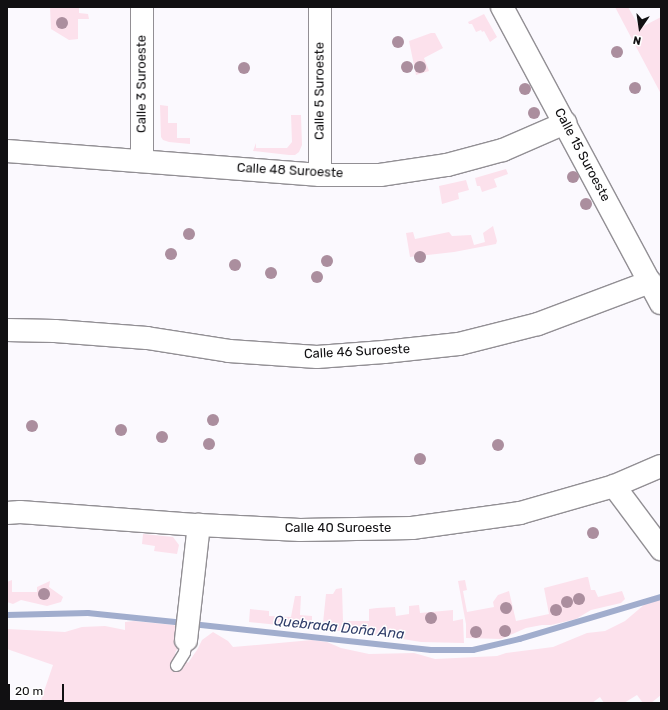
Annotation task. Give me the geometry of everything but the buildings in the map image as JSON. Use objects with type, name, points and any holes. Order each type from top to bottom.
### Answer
[{"type":"street","name":"Calle 3 Suroeste","points":[[142,7],[142,161]]},
{"type":"street","name":"Calle 5 Suroeste","points":[[320,7],[320,175]]},
{"type":"street","name":"Calle 15 Suroeste","points":[[502,7],[661,303]]},
{"type":"street","name":"Calle 48 Suroeste","points":[[7,151],[320,175],[380,175],[447,165],[502,150],[565,123]]},
{"type":"street","name":"Calle 46 Suroeste","points":[[7,330],[55,330],[147,338],[229,351],[317,357],[384,352],[459,344],[538,324],[650,282]]},
{"type":"street","name":"Calle 40 Suroeste","points":[[7,513],[20,512],[199,525],[300,530],[412,528],[520,513],[614,486],[661,466]]},
{"type":"street","points":[[614,486],[661,549]]},
{"type":"street","points":[[186,640],[190,609],[191,584],[199,525]]},
{"type":"lane","points":[[176,665],[184,652],[186,640]]},
{"type":"shaded area","points":[[50,7],[79,7],[79,13],[88,14],[89,19],[78,19],[78,39],[69,40],[51,29]]},
{"type":"shaded area","points":[[615,7],[628,7],[640,28],[661,17],[661,94]]},
{"type":"shaded area","points":[[484,14],[497,37],[490,42],[484,31],[482,32],[481,30],[476,32],[472,24],[469,24],[468,22]]},
{"type":"shaded area","points":[[435,33],[443,48],[424,58],[429,71],[416,75],[409,41]]},
{"type":"shaded area","points":[[160,105],[168,106],[168,123],[177,123],[177,138],[190,138],[190,144],[163,140],[161,137]]},
{"type":"shaded area","points":[[291,115],[301,115],[302,145],[299,152],[295,155],[289,155],[253,151],[256,143],[256,148],[287,148],[292,142]]},
{"type":"shaded area","points":[[506,169],[508,174],[494,179],[497,187],[482,192],[480,186],[477,186],[475,178]]},
{"type":"shaded area","points":[[466,180],[469,190],[458,193],[459,199],[442,204],[439,186]]},
{"type":"shaded area","points":[[493,226],[497,241],[496,244],[454,252],[410,257],[406,233],[413,232],[415,239],[449,232],[452,236],[471,235],[474,245],[485,242],[483,233]]},
{"type":"shaded area","points":[[143,534],[173,537],[179,545],[177,554],[154,551],[155,546],[142,544]]},
{"type":"shaded area","points":[[588,577],[591,590],[595,590],[598,597],[622,591],[625,599],[621,603],[591,610],[576,619],[551,625],[526,628],[501,639],[466,638],[466,624],[458,581],[465,580],[467,590],[463,591],[467,612],[494,607],[493,602],[498,595],[509,591],[516,621],[549,614],[544,588]]},
{"type":"shaded area","points":[[12,580],[12,592],[37,592],[37,587],[50,581],[49,587],[63,597],[61,602],[47,606],[21,600],[13,604],[7,602],[7,582]]},
{"type":"shaded area","points":[[342,588],[343,621],[369,621],[369,609],[377,608],[395,607],[396,616],[409,614],[409,606],[419,605],[420,613],[453,610],[453,621],[463,619],[464,643],[421,642],[378,635],[249,622],[250,609],[269,611],[269,616],[291,617],[295,596],[301,596],[300,615],[312,616],[312,622],[323,623],[326,594],[333,594],[336,589]]},
{"type":"shaded area","points":[[661,599],[661,695],[651,703],[643,703],[637,695],[624,703],[604,703],[600,697],[592,703],[40,703],[53,665],[7,649],[7,629],[65,632],[82,627],[105,626],[125,630],[125,622],[134,621],[174,625],[184,637],[175,653],[188,663],[202,640],[213,632],[228,641],[233,647],[312,640],[327,642],[341,648],[369,654],[414,653],[435,659],[497,656],[506,653],[553,647],[587,633],[605,631],[625,621],[645,604]]},
{"type":"waterway","name":"Quebrada Doña Ana","points":[[192,624],[431,650],[473,650],[520,639],[661,597]]},
{"type":"waterway","name":"Quebrada Doña Ana","points":[[7,615],[88,613],[184,623]]}]
